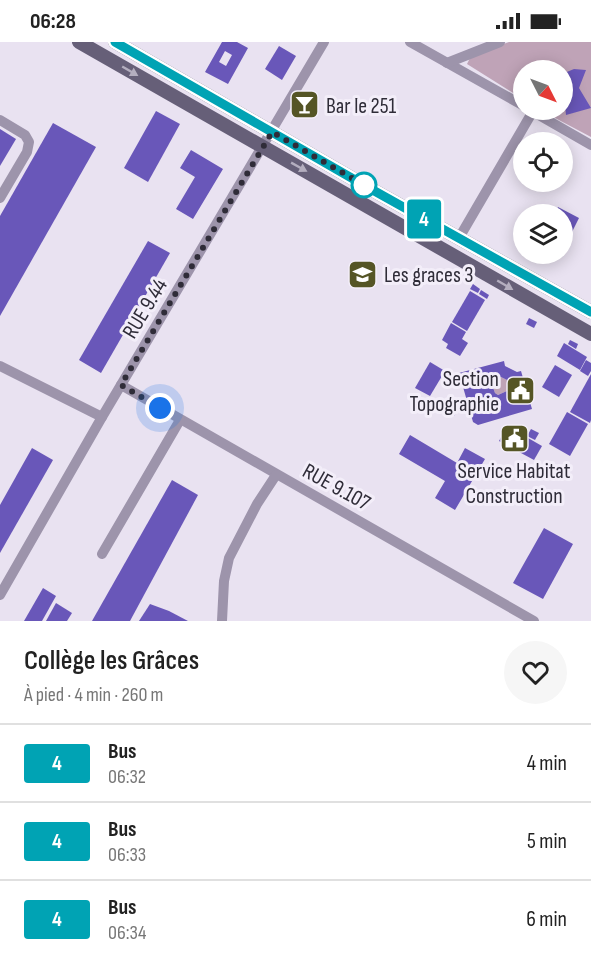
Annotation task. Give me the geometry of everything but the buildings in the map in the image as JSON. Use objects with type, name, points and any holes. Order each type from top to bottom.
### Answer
[{"type":"main road","points":[[79,42],[591,334]]},
{"type":"main road","points":[[115,42],[591,312]]},
{"type":"street","name":"RUE 9.44","points":[[0,595],[102,417],[324,42]]},
{"type":"street","points":[[410,42],[513,100]]},
{"type":"street","points":[[447,63],[500,42]]},
{"type":"street","points":[[0,120],[25,135],[29,142],[27,152],[0,198]]},
{"type":"street","points":[[459,238],[523,120]]},
{"type":"street","points":[[548,120],[591,145]]},
{"type":"street","points":[[0,366],[102,417]]},
{"type":"street","name":"RUE 9.107","points":[[121,385],[534,621]]},
{"type":"street","points":[[102,554],[180,420]]},
{"type":"street","points":[[222,621],[224,581],[229,558],[257,504],[276,474]]},
{"type":"shaded area","points":[[509,42],[591,42],[591,137],[559,120],[573,120],[573,60],[513,60],[513,93],[467,64],[471,56]]},
{"type":"shaded area","points":[[501,377],[507,380],[509,390],[498,395],[491,382]]},
{"type":"bus line","name":"4","points":[[115,42],[591,312]]},
{"type":"place","name":"Bar le 251","points":[[305,105]]},
{"type":"place","name":"Les graces 3","points":[[363,274]]},
{"type":"place","name":"Section Topographie","points":[[520,391]]},
{"type":"place","name":"Service Habitat Construction","points":[[514,438]]},
{"type":"route","points":[[160,408],[121,385],[272,132],[364,185]]}]
